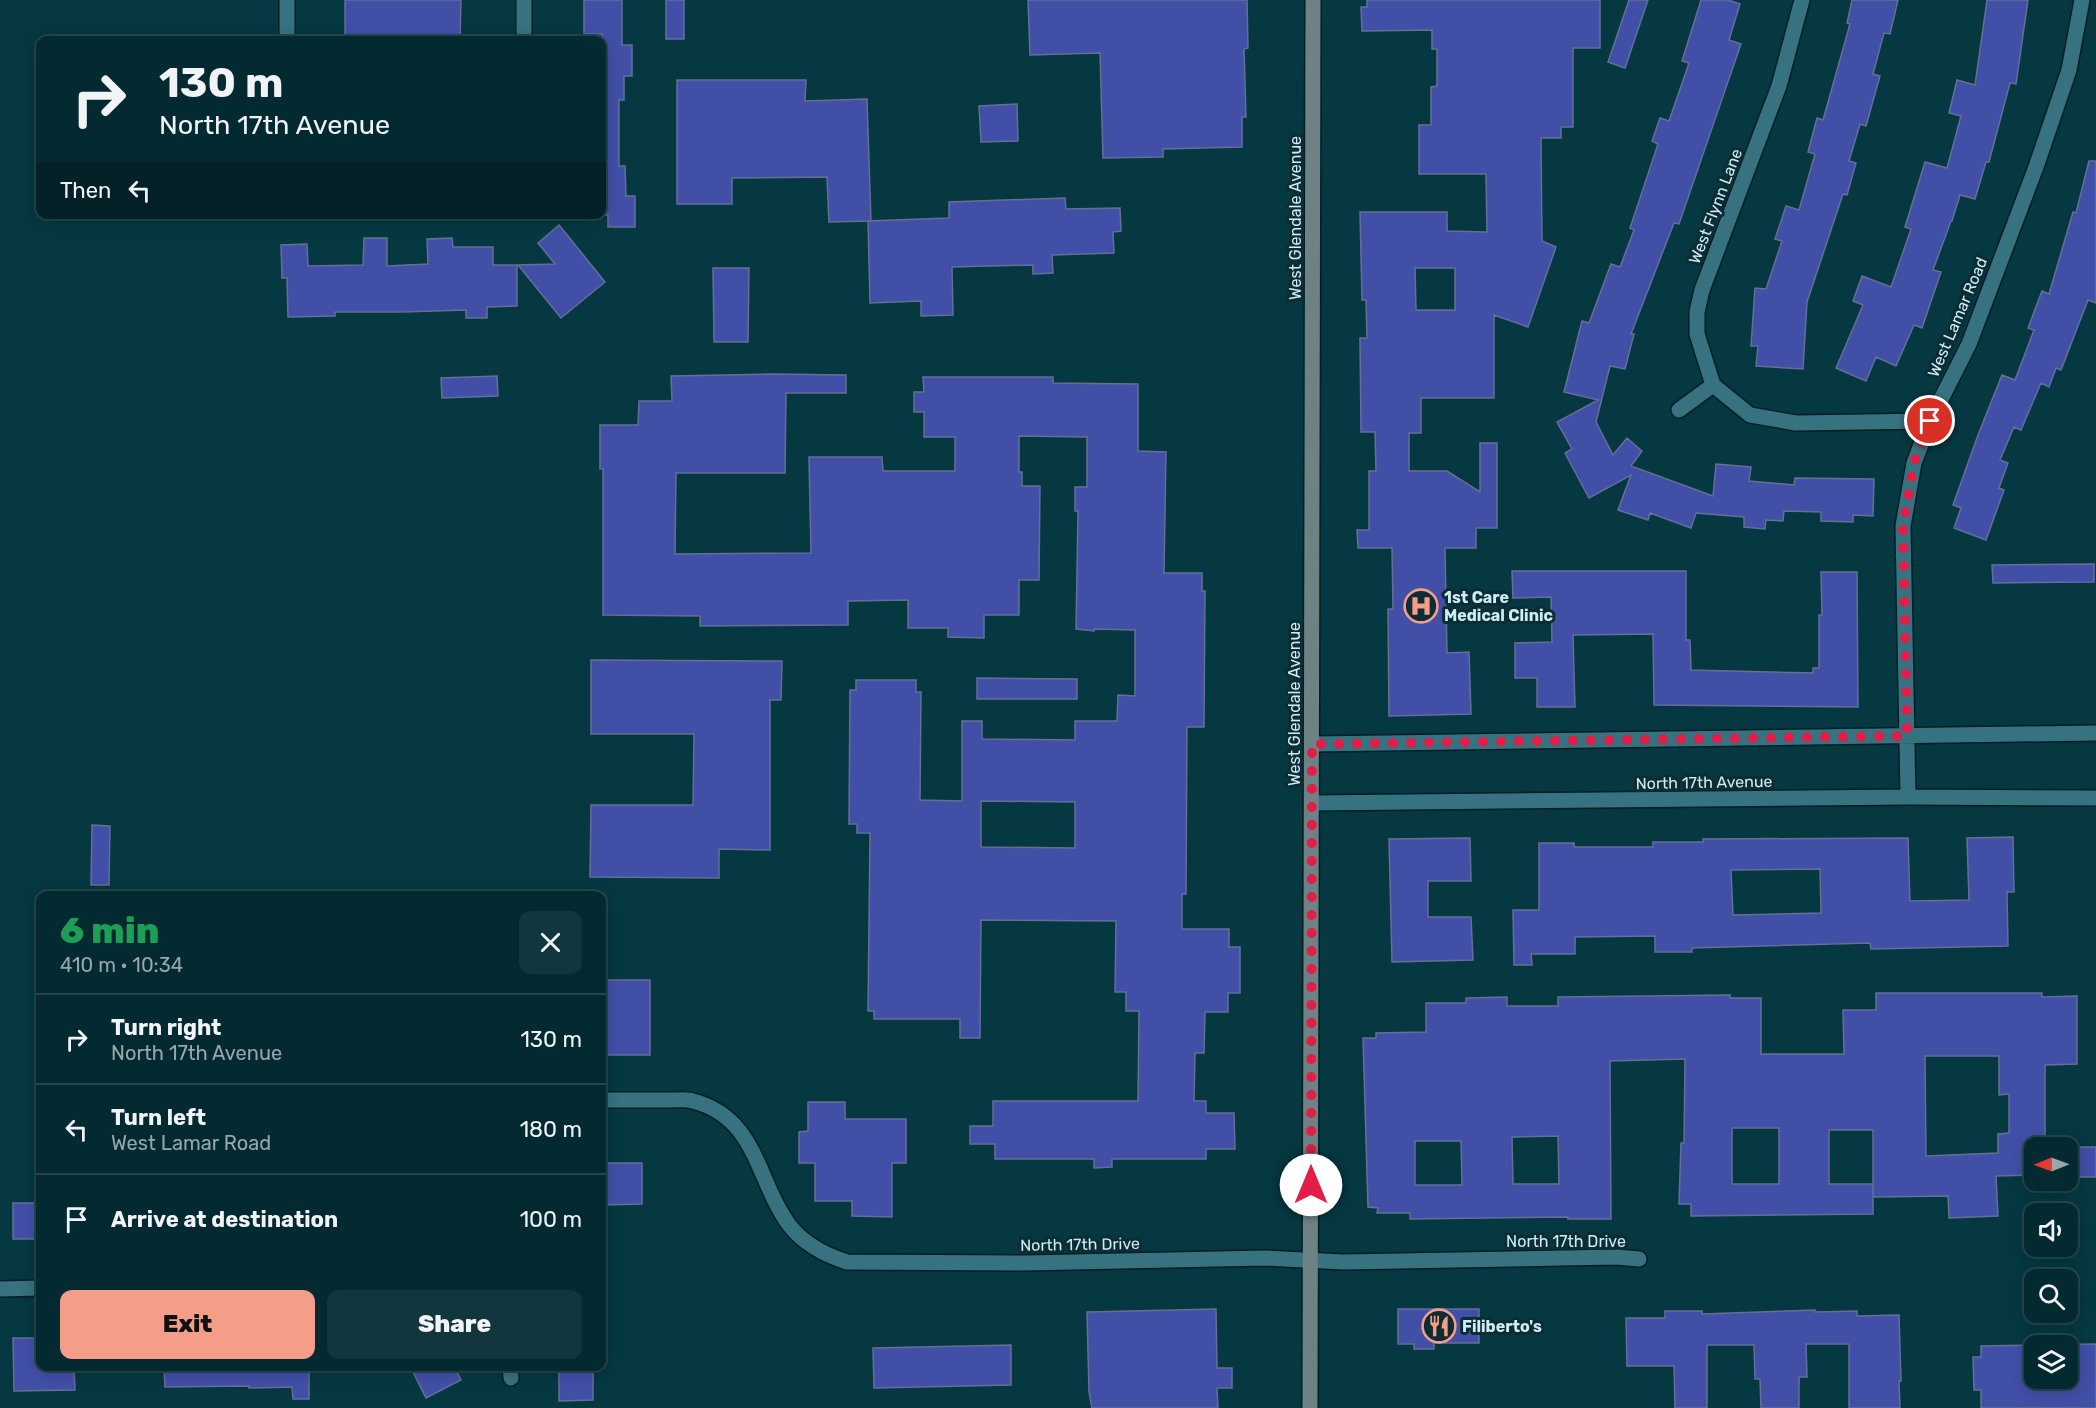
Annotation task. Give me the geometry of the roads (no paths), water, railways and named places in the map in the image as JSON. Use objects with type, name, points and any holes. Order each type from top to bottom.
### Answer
[{"type":"main road","name":"West Glendale Avenue","points":[[1310,1408],[1313,0]]},
{"type":"street","points":[[287,36],[288,0]]},
{"type":"street","points":[[524,0],[524,36]]},
{"type":"street","name":"West Flynn Lane","points":[[1713,386],[1697,334],[1697,312],[1702,290],[1779,86],[1802,0]]},
{"type":"street","name":"West Lamar Road","points":[[1908,797],[1903,526],[1914,463],[1930,421],[1969,344],[2036,167],[2069,70],[2082,0]]},
{"type":"street","points":[[1679,410],[1713,386],[1750,415],[1772,420],[1830,423],[1930,421]]},
{"type":"street","points":[[1312,744],[2096,733]]},
{"type":"street","name":"North 17th Avenue","points":[[1312,803],[1908,797],[2096,798]]},
{"type":"street","name":"North 17th Drive","points":[[606,1100],[691,1100],[715,1109],[736,1124],[748,1141],[778,1206],[790,1226],[806,1242],[824,1254],[847,1262],[1024,1263],[1266,1258],[1343,1262],[1617,1257],[1639,1259]]},
{"type":"street","points":[[0,1289],[36,1288]]},
{"type":"place","name":"1st Care Medical Clinic","points":[[1421,606]]},
{"type":"place","name":"Filiberto's","points":[[1439,1326]]}]
